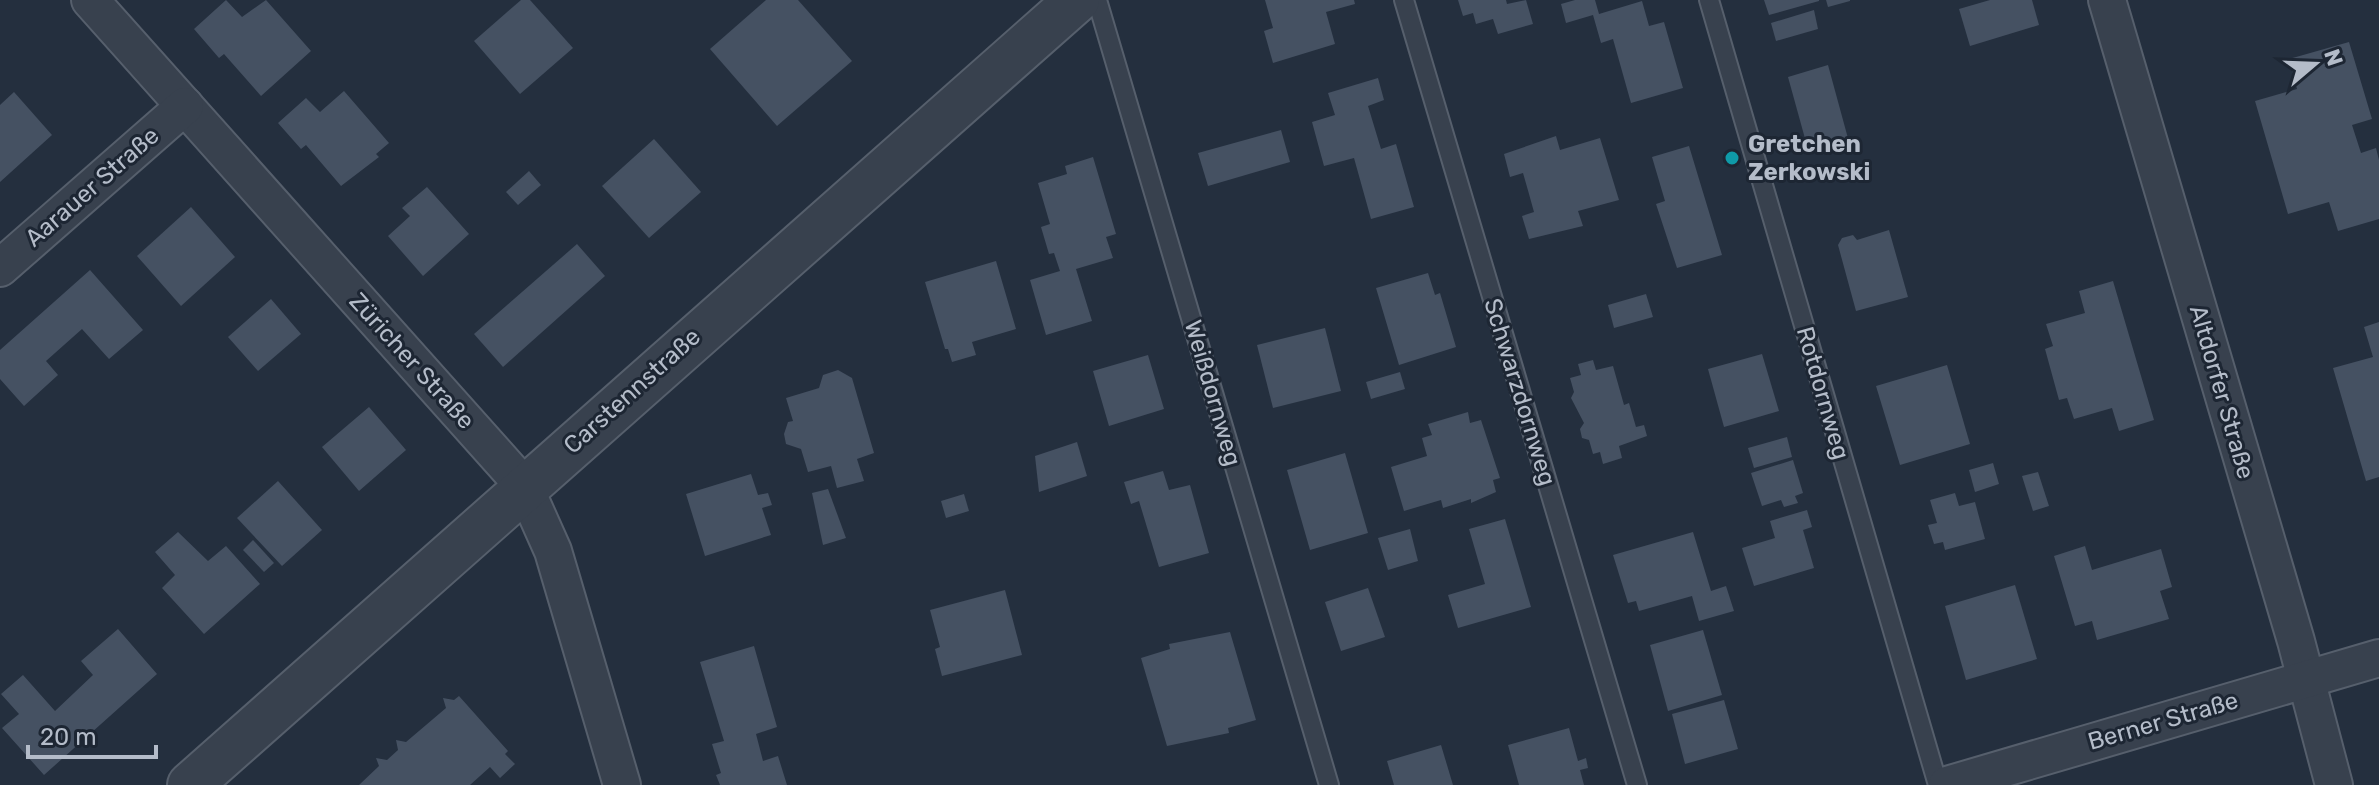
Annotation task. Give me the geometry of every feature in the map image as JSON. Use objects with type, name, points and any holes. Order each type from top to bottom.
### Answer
[{"type":"street","name":"Züricher Straße","points":[[90,0],[524,486],[553,551],[622,785]]},
{"type":"street","name":"Carstennstraße","points":[[190,785],[524,486],[1077,0]]},
{"type":"street","name":"Altdorfer Straße","points":[[2107,0],[2306,679],[2334,785]]},
{"type":"street","name":"Aarauer Straße","points":[[0,268],[185,106]]},
{"type":"street","name":"Berner Straße","points":[[1947,785],[2379,658]]},
{"type":"lane","name":"Weißdornweg","points":[[1097,0],[1329,785]]},
{"type":"lane","name":"Schwarzdornweg","points":[[1404,0],[1637,785]]},
{"type":"lane","name":"Rotdornweg","points":[[1709,0],[1938,785]]},
{"type":"building","points":[[226,0],[242,17],[266,0],[311,51],[261,96],[224,54],[219,58],[194,29]]},
{"type":"building","points":[[521,0],[530,0],[573,48],[520,94],[474,41]]},
{"type":"building","points":[[766,0],[798,0],[852,61],[777,126],[710,49]]},
{"type":"building","points":[[1265,0],[1354,0],[1355,4],[1326,12],[1335,44],[1273,63],[1264,31],[1273,28]]},
{"type":"building","points":[[1458,0],[1506,0],[1507,4],[1526,0],[1533,24],[1498,34],[1493,19],[1476,24],[1473,13],[1463,16]]},
{"type":"building","points":[[1595,0],[1599,14],[1642,1],[1649,26],[1664,22],[1683,88],[1631,103],[1613,39],[1601,43],[1593,15],[1566,23],[1561,4]]},
{"type":"building","points":[[1764,0],[1819,0],[1819,1],[1769,15]]},
{"type":"building","points":[[1826,0],[1850,0],[1850,1],[1828,7]]},
{"type":"building","points":[[1990,0],[2032,0],[2039,25],[1970,46],[1959,9]]},
{"type":"building","points":[[1814,10],[1818,29],[1776,41],[1771,23]]},
{"type":"building","points":[[2349,42],[2372,119],[2352,125],[2361,153],[2376,148],[2379,160],[2379,219],[2338,231],[2329,202],[2288,214],[2255,101],[2297,89],[2289,59]]},
{"type":"building","points":[[1828,65],[1849,142],[1809,153],[1788,77]]},
{"type":"building","points":[[1378,78],[1384,100],[1368,106],[1381,149],[1396,144],[1414,207],[1371,219],[1354,158],[1324,166],[1312,122],[1335,115],[1328,93]]},
{"type":"building","points":[[344,91],[389,143],[376,154],[379,157],[341,186],[306,145],[301,149],[278,123],[306,98],[320,112]]},
{"type":"building","points":[[14,92],[52,135],[0,182],[0,105]]},
{"type":"building","points":[[1281,130],[1290,162],[1208,186],[1198,153]]},
{"type":"building","points":[[1556,136],[1560,150],[1600,138],[1619,200],[1578,211],[1583,226],[1529,239],[1522,216],[1534,212],[1523,173],[1510,177],[1504,154]]},
{"type":"building","points":[[654,139],[701,192],[649,238],[602,186]]},
{"type":"building","points":[[1689,146],[1722,255],[1677,268],[1656,204],[1665,201],[1652,157]]},
{"type":"building","points":[[1093,157],[1116,234],[1106,237],[1113,258],[1076,269],[1092,321],[1046,335],[1030,280],[1060,271],[1054,253],[1049,254],[1041,227],[1050,224],[1038,183],[1067,174],[1065,166]]},
{"type":"building","points":[[529,171],[541,185],[518,205],[506,192]]},
{"type":"building","points":[[427,187],[469,234],[423,276],[388,236],[410,216],[402,208]]},
{"type":"building","points":[[191,207],[235,257],[181,306],[137,256]]},
{"type":"building","points":[[1889,230],[1908,297],[1856,311],[1838,245],[1842,238],[1853,235],[1857,240]]},
{"type":"building","points":[[577,244],[605,276],[503,367],[474,334]]},
{"type":"building","points":[[996,261],[1016,329],[972,342],[976,355],[952,362],[948,349],[945,349],[925,282]]},
{"type":"building","points":[[90,270],[143,330],[109,359],[82,329],[46,361],[58,375],[24,406],[0,379],[0,350]]},
{"type":"building","points":[[1428,273],[1435,295],[1440,293],[1456,347],[1399,365],[1376,288]]},
{"type":"building","points":[[2113,281],[2154,420],[2119,431],[2112,408],[2074,419],[2067,398],[2059,400],[2045,349],[2053,346],[2046,324],[2085,313],[2079,291]]},
{"type":"building","points":[[1646,294],[1653,317],[1614,328],[1608,305]]},
{"type":"building","points":[[271,299],[301,334],[258,371],[228,337]]},
{"type":"building","points":[[2379,322],[2379,477],[2366,481],[2333,368],[2373,357],[2364,327]]},
{"type":"building","points":[[1325,328],[1341,391],[1273,408],[1257,345]]},
{"type":"building","points":[[1762,354],[1779,411],[1724,427],[1708,369]]},
{"type":"building","points":[[1148,355],[1164,409],[1109,426],[1093,371]]},
{"type":"building","points":[[1593,360],[1596,370],[1613,366],[1624,405],[1629,403],[1636,427],[1644,425],[1647,436],[1619,446],[1622,458],[1603,464],[1600,452],[1593,454],[1589,440],[1582,438],[1580,429],[1584,423],[1571,398],[1574,392],[1570,378],[1581,375],[1578,364]]},
{"type":"building","points":[[1947,365],[1970,444],[1900,465],[1876,386]]},
{"type":"building","points":[[838,370],[852,378],[874,453],[857,459],[864,481],[837,488],[831,466],[808,472],[801,449],[786,444],[784,434],[788,422],[793,421],[786,398],[819,388],[823,375]]},
{"type":"building","points":[[1400,372],[1405,389],[1371,399],[1366,382]]},
{"type":"building","points":[[369,407],[406,450],[359,491],[322,447]]},
{"type":"building","points":[[1468,412],[1470,423],[1481,420],[1500,478],[1493,480],[1496,492],[1471,503],[1471,499],[1443,508],[1441,500],[1404,511],[1391,467],[1427,456],[1422,438],[1432,435],[1428,424]]},
{"type":"building","points":[[1787,437],[1792,457],[1754,468],[1748,448]]},
{"type":"building","points":[[1077,442],[1087,476],[1039,492],[1035,456]]},
{"type":"building","points":[[1345,453],[1368,533],[1310,550],[1287,470]]},
{"type":"building","points":[[1793,460],[1803,493],[1795,496],[1798,503],[1784,507],[1781,500],[1762,506],[1751,473]]},
{"type":"building","points":[[1993,463],[1999,484],[1975,492],[1969,470]]},
{"type":"building","points":[[1163,471],[1169,490],[1190,485],[1209,553],[1159,567],[1139,501],[1131,504],[1124,482]]},
{"type":"building","points":[[2038,472],[2049,506],[2033,511],[2022,476]]},
{"type":"building","points":[[751,474],[758,495],[768,493],[772,505],[762,508],[771,535],[705,556],[686,494]]},
{"type":"building","points":[[278,481],[322,530],[282,566],[237,518]]},
{"type":"building","points":[[828,489],[846,538],[823,545],[812,493]]},
{"type":"building","points":[[1955,493],[1959,506],[1975,502],[1985,539],[1945,550],[1943,542],[1934,544],[1928,525],[1937,523],[1930,500]]},
{"type":"building","points":[[964,494],[969,511],[946,518],[941,501]]},
{"type":"building","points":[[1807,510],[1812,527],[1803,530],[1814,568],[1754,586],[1742,548],[1775,538],[1770,521]]},
{"type":"building","points":[[1505,519],[1531,607],[1458,628],[1448,595],[1485,584],[1469,529]]},
{"type":"building","points":[[1410,529],[1418,561],[1388,570],[1378,538]]},
{"type":"building","points":[[178,532],[208,561],[226,546],[260,584],[204,634],[162,588],[175,575],[155,552]]},
{"type":"building","points":[[1693,532],[1711,591],[1726,586],[1734,611],[1699,621],[1692,596],[1639,611],[1636,601],[1628,603],[1613,555]]},
{"type":"building","points":[[253,540],[274,563],[264,572],[243,550]]},
{"type":"building","points":[[2085,546],[2092,570],[2161,549],[2172,587],[2160,591],[2169,619],[2097,640],[2092,621],[2075,626],[2054,556]]},
{"type":"building","points":[[2015,585],[2037,659],[1966,680],[1945,606]]},
{"type":"building","points":[[1368,588],[1385,637],[1341,651],[1325,602]]},
{"type":"building","points":[[1005,590],[1022,655],[942,676],[935,649],[940,647],[930,610]]},
{"type":"building","points":[[118,629],[157,674],[44,775],[2,728],[19,714],[1,694],[23,675],[55,711],[93,675],[81,661]]},
{"type":"building","points":[[1703,630],[1722,695],[1668,711],[1650,645]]},
{"type":"building","points":[[1230,632],[1256,720],[1228,728],[1229,733],[1167,746],[1141,658],[1170,649],[1169,644]]},
{"type":"building","points":[[754,646],[777,727],[756,734],[763,761],[778,756],[787,785],[720,785],[716,775],[721,773],[712,744],[724,741],[700,662]]},
{"type":"building","points":[[459,696],[508,751],[505,754],[515,764],[500,778],[490,767],[470,785],[359,785],[379,766],[376,758],[387,760],[398,750],[396,740],[406,742],[446,708],[443,698],[454,700]]},
{"type":"building","points":[[1724,700],[1738,749],[1685,764],[1672,714]]},
{"type":"building","points":[[1569,728],[1578,761],[1586,758],[1588,768],[1580,770],[1584,785],[1519,785],[1508,745]]},
{"type":"building","points":[[1441,745],[1453,785],[1394,785],[1387,761]]},
{"type":"place","name":"Gretchen Zerkowski","points":[[1732,158]]}]
